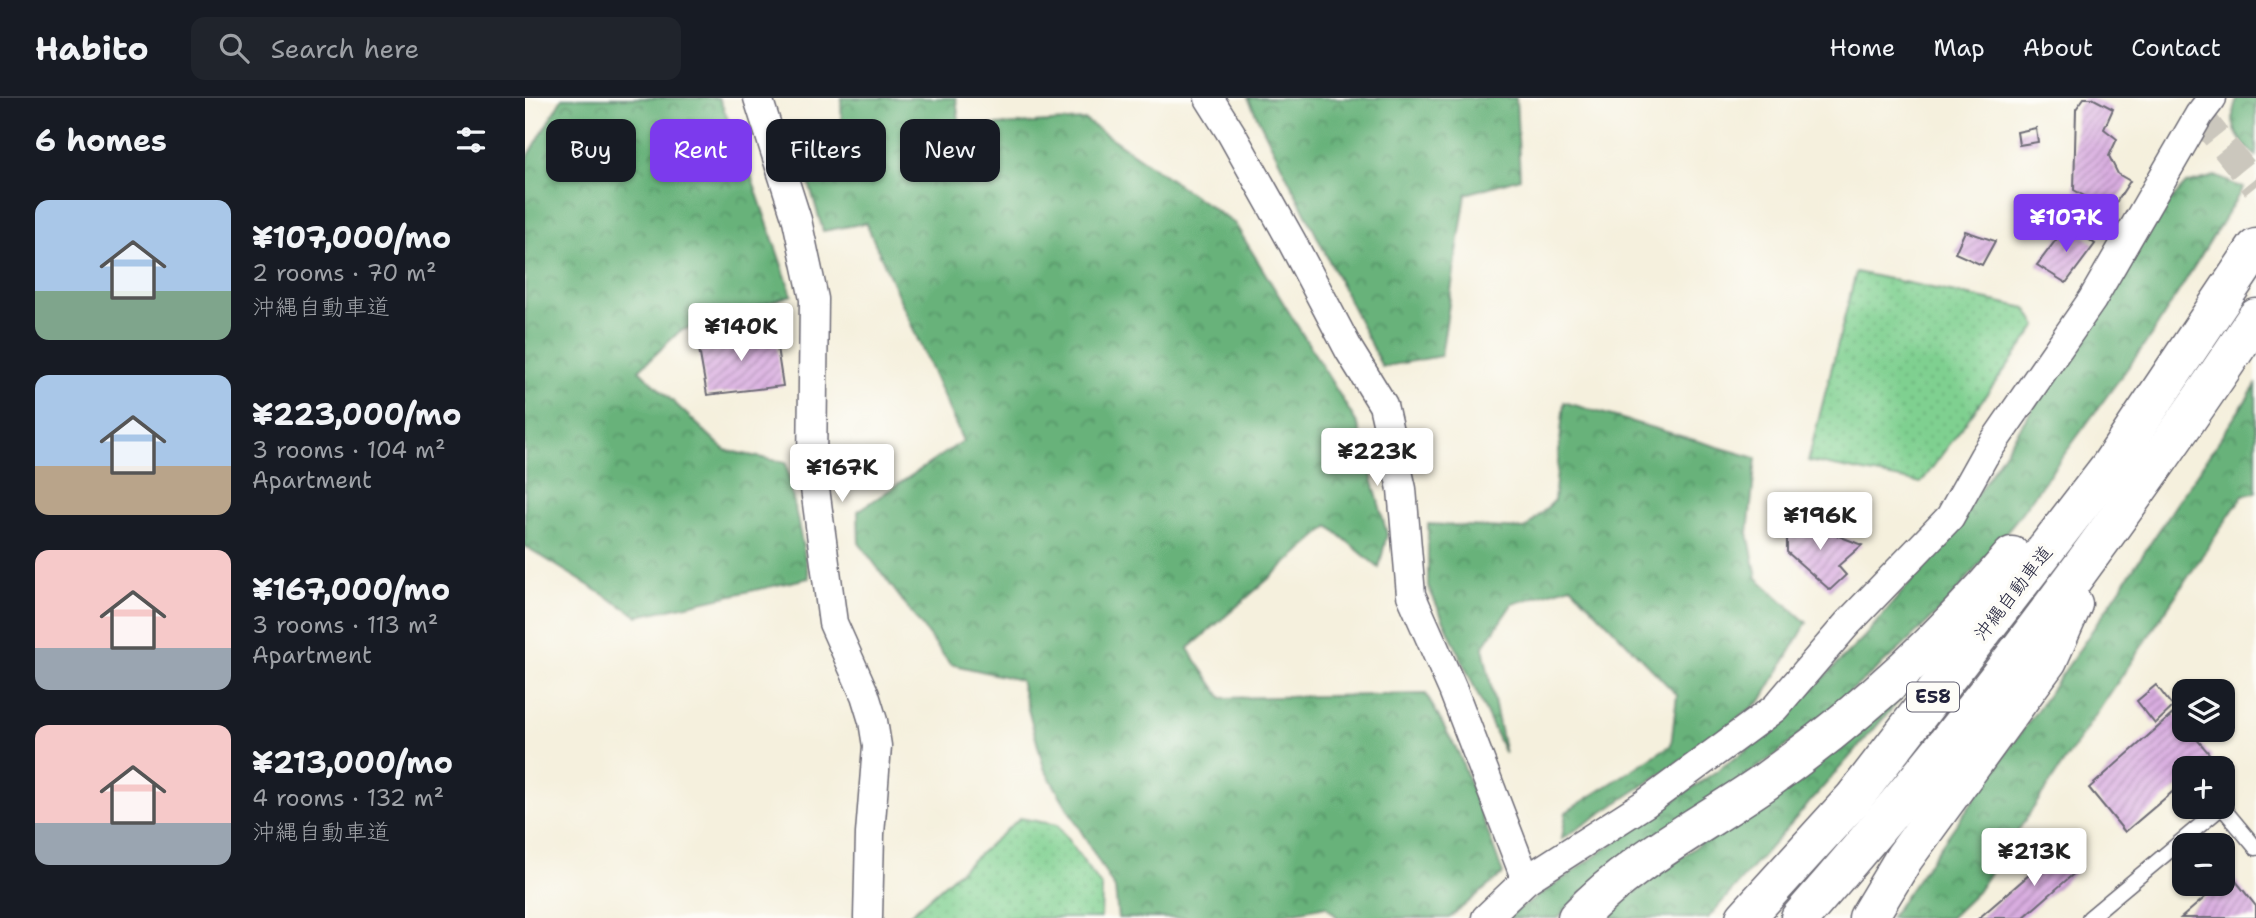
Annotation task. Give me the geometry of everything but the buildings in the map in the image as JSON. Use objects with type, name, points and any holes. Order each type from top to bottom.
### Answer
[{"type":"highway","name":"沖縄自動車道","points":[[1745,918],[1854,798],[2110,466],[2256,248]]},
{"type":"highway","name":"沖縄自動車道","points":[[1800,918],[1881,824],[2006,668],[2102,542],[2256,318]]},
{"type":"highway","points":[[1577,918],[1668,844],[1798,758],[1866,702],[1928,649],[2038,525],[2110,466]]},
{"type":"highway","points":[[1868,918],[1904,858],[2048,660],[2102,542]]},
{"type":"street","points":[[758,98],[797,220],[814,299],[813,466],[833,623],[865,695],[877,746],[870,834],[868,918]]},
{"type":"street","points":[[1209,98],[1271,204],[1349,351],[1383,405],[1402,489],[1411,595],[1453,690],[1526,880]]},
{"type":"street","points":[[1486,918],[1526,880],[1646,803],[1775,708],[1847,624],[1950,517],[1984,457],[2092,300],[2199,115],[2212,98]]},
{"type":"lane","points":[[2089,918],[2222,807],[2256,848]]},
{"type":"green space","points":[[562,98],[719,98],[728,119],[650,119],[650,182],[752,182],[752,179],[792,295],[680,331],[639,370],[725,450],[786,463],[809,578],[638,616],[525,546],[525,169],[529,155],[546,126],[546,182],[636,182],[636,119],[550,119]]},
{"type":"green space","points":[[841,98],[956,98],[959,119],[900,119],[900,182],[1000,182],[1000,125],[1085,120],[1235,224],[1358,425],[1387,534],[1379,568],[1329,526],[1188,649],[1222,698],[1426,694],[1459,754],[1503,874],[1449,918],[1338,918],[1326,906],[1266,918],[1118,918],[1115,889],[1044,768],[1020,680],[950,664],[859,543],[858,511],[963,441],[866,223],[823,231],[809,182],[886,182],[886,119],[842,119]]},
{"type":"green space","points":[[1248,98],[1516,98],[1520,178],[1466,194],[1441,356],[1382,367]]},
{"type":"green space","points":[[2237,98],[2256,98],[2256,156],[2243,144],[2235,130],[2233,115]]},
{"type":"green space","points":[[2215,176],[2243,188],[2151,336],[2016,520],[1949,601],[1900,649],[1778,753],[1584,892],[1558,918],[1507,918],[1765,737],[1865,636],[1951,534],[2161,211],[2186,184]]},
{"type":"green space","points":[[1856,272],[2026,308],[2037,326],[1921,483],[1808,461]]},
{"type":"green space","points":[[2256,385],[2256,493],[2243,495],[1977,892],[1950,918],[1890,918],[2073,659]]},
{"type":"green space","points":[[1564,402],[1756,458],[1748,533],[1757,578],[1807,623],[1761,701],[1688,756],[1562,839],[1566,812],[1671,745],[1677,695],[1571,586],[1512,604],[1483,647],[1505,754],[1428,586],[1428,524],[1525,529],[1554,501]]},
{"type":"green space","points":[[1918,679],[1708,918],[1607,918],[1628,898]]},
{"type":"green space","points":[[1020,818],[1057,825],[1102,887],[1101,918],[906,918]]},
{"type":"tunnel","points":[[2199,115],[2256,186]]}]
